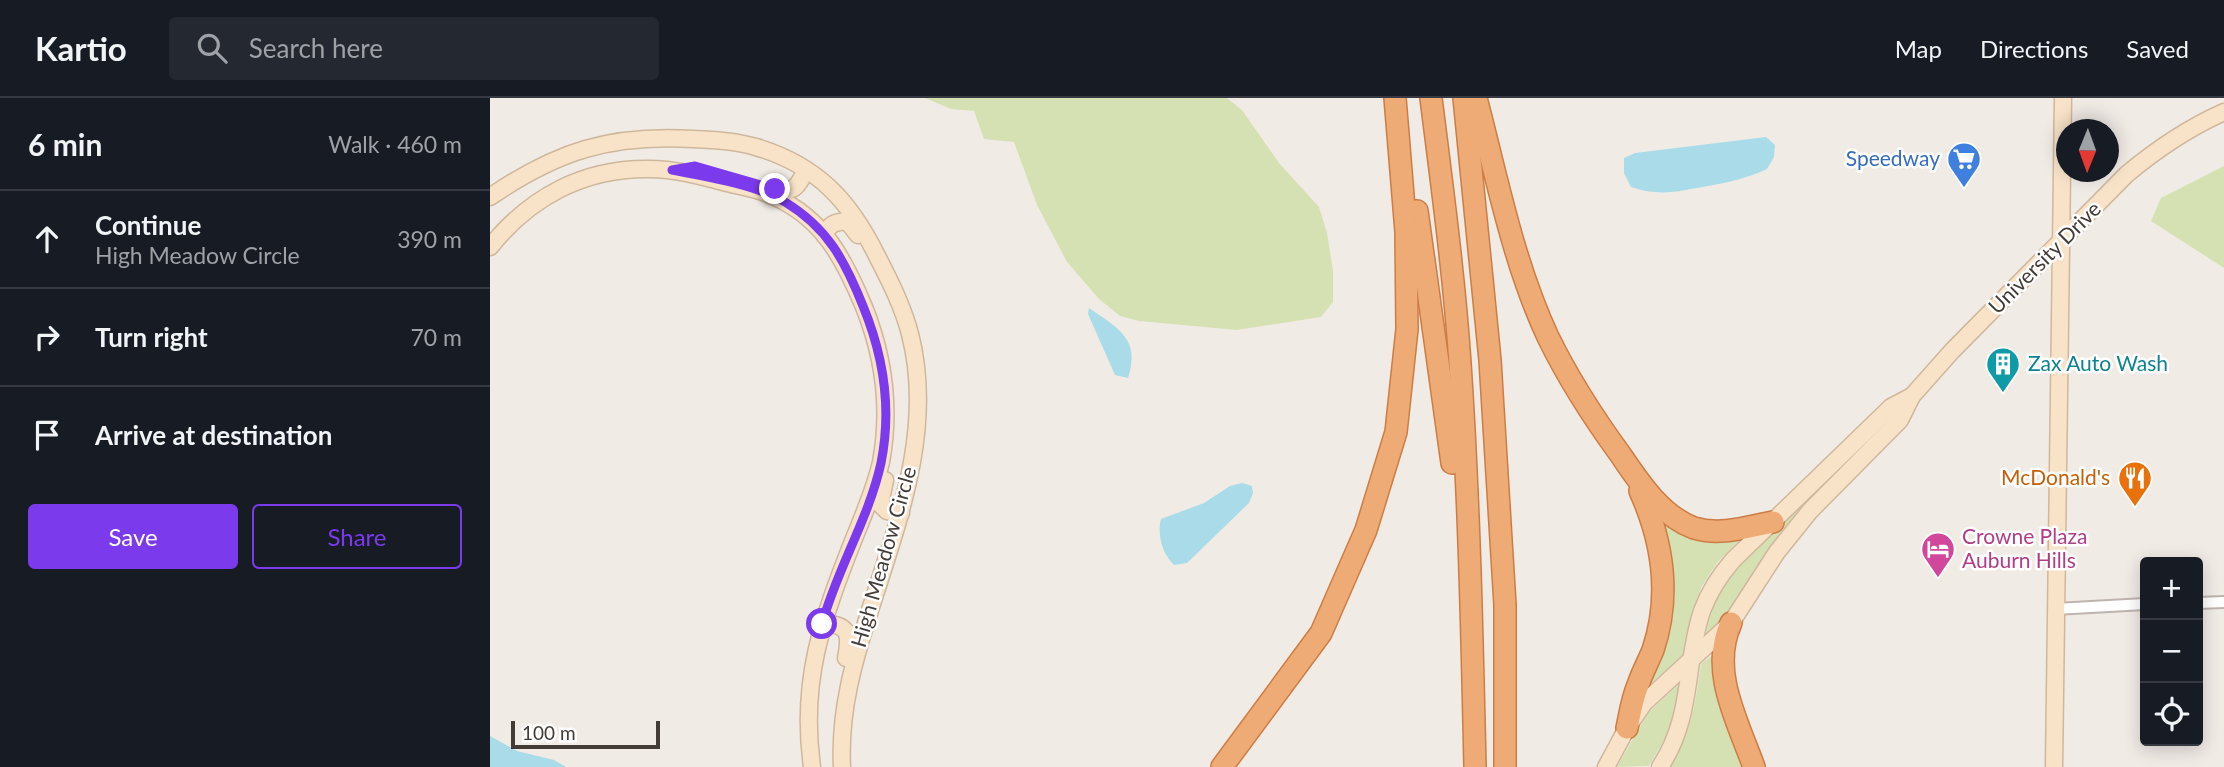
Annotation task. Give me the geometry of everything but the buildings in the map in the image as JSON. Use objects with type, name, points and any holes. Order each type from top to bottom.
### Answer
[{"type":"highway","points":[[1222,767],[1321,633],[1334,608],[1366,530],[1396,432],[1407,329],[1406,232],[1395,98]]},
{"type":"highway","points":[[1402,98],[1471,599]]},
{"type":"highway","points":[[1431,98],[1460,361],[1471,599],[1475,767]]},
{"type":"highway","points":[[1464,98],[1491,374],[1505,605],[1506,767]]},
{"type":"highway","points":[[1476,98],[1520,264],[1539,316],[1572,381],[1632,472],[1664,510],[1679,521],[1697,528],[1729,531],[1773,522]]},
{"type":"highway","points":[[1627,728],[1637,686],[1656,638],[1662,613],[1663,585],[1657,533],[1632,472]]},
{"type":"highway","points":[[1731,623],[1724,643],[1724,680],[1754,767]]},
{"type":"highway","points":[[1239,767],[1272,699]]},
{"type":"street","points":[[2054,767],[2063,98]]},
{"type":"street","name":"University Drive","points":[[1606,767],[1627,728],[1652,695],[1731,623],[1792,532],[1900,420],[1912,396],[1952,351],[2127,174],[2154,151],[2193,127],[2224,113]]},
{"type":"street","name":"High Meadow Circle","points":[[490,197],[534,169],[579,149],[610,142],[656,138],[730,141],[774,153],[806,170],[831,188],[856,217],[900,305],[910,334],[918,389],[915,447],[901,513],[856,649],[847,689],[842,731],[842,767]]},
{"type":"street","points":[[672,170],[695,166],[788,191],[797,186],[806,170]]},
{"type":"street","points":[[490,211],[525,182],[534,169]]},
{"type":"street","name":"High Meadow Circle","points":[[490,247],[527,208],[575,181],[609,171],[672,170],[760,191],[783,201],[825,236],[845,264],[872,327],[883,371],[886,417],[880,464],[822,624],[811,678],[809,724],[812,767]]},
{"type":"street","points":[[825,236],[827,229],[835,222],[847,221],[857,234],[887,293],[900,305]]},
{"type":"street","points":[[886,396],[896,420],[880,504],[887,511],[901,513]]},
{"type":"street","name":"University Drive","points":[[1660,767],[1680,729],[1701,614],[1714,585],[1733,560],[1891,407],[1912,396]]},
{"type":"street","points":[[2203,603],[2224,602]]},
{"type":"street","points":[[2055,609],[2140,604]]},
{"type":"street","points":[[822,624],[838,624],[844,629],[849,640],[835,718],[842,731]]},
{"type":"green space","points":[[925,98],[1227,98],[1242,110],[1279,163],[1319,207],[1327,233],[1333,271],[1333,302],[1321,317],[1237,330],[1139,321],[1120,316],[1099,299],[1067,262],[1037,205],[1014,142],[984,139],[974,111],[951,109]]},
{"type":"green space","points":[[2224,166],[2224,268],[2151,221],[2161,198]]},
{"type":"green space","points":[[1897,411],[1721,623],[1705,637],[1715,599],[1731,574]]},
{"type":"green space","points":[[1659,518],[1743,536],[1717,563],[1702,586],[1692,611],[1683,655],[1646,688]]},
{"type":"green space","points":[[1716,652],[1748,767],[1670,767],[1688,730],[1701,664]]},
{"type":"green space","points":[[1680,683],[1670,730],[1649,766],[1617,767],[1648,713]]},
{"type":"water","points":[[1766,137],[1775,145],[1774,157],[1767,169],[1731,181],[1679,191],[1652,192],[1631,187],[1624,173],[1624,158],[1635,153]]},
{"type":"water","points":[[1089,308],[1118,329],[1129,344],[1131,365],[1128,378],[1115,375],[1088,314]]},
{"type":"water","points":[[1242,483],[1252,486],[1253,493],[1249,503],[1187,563],[1174,565],[1162,544],[1161,519],[1204,503],[1230,486]]},
{"type":"water","points":[[490,736],[517,751],[554,760],[566,767],[490,767]]},
{"type":"place","name":"Speedway","points":[[1964,189]]},
{"type":"place","name":"Zax Auto Wash","points":[[2003,394]]},
{"type":"place","name":"McDonald's","points":[[2135,508]]},
{"type":"place","name":"Crowne Plaza Auburn Hills","points":[[1938,579]]},
{"type":"route","points":[[775,189],[695,166],[672,170],[760,191],[783,201],[800,213],[833,244],[854,282],[872,327],[886,396],[884,441],[874,485],[822,624]]}]
